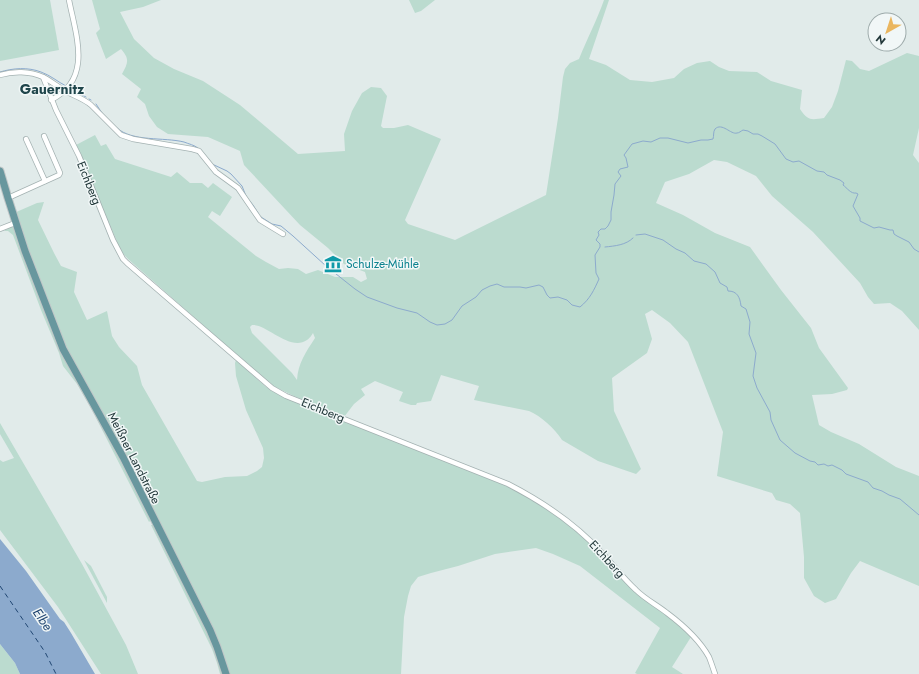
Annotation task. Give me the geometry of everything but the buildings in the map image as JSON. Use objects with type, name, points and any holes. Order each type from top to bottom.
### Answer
[{"type":"main road","name":"Meißner Landstraße","points":[[0,171],[15,223],[63,349],[123,457],[206,623],[217,647],[226,674]]},
{"type":"street","points":[[51,100],[67,89],[75,77],[78,69],[79,56],[77,38],[69,0]]},
{"type":"street","points":[[0,75],[23,73],[43,77],[67,89],[86,101],[121,135],[133,139],[199,151],[216,172],[238,188],[260,220],[283,234]]},
{"type":"street","name":"Eichberg","points":[[43,77],[51,100],[79,156],[103,218],[123,259],[272,388],[286,396],[496,479],[530,496],[569,522],[603,553],[636,590],[690,632],[701,644],[709,658],[715,674]]},
{"type":"street","points":[[8,198],[59,175],[60,173],[44,136]]},
{"type":"street","points":[[26,139],[45,181]]},
{"type":"street","points":[[0,229],[15,223]]},
{"type":"green space","points":[[0,0],[50,0],[59,50],[0,61]]},
{"type":"green space","points":[[92,0],[161,0],[143,7],[120,12],[134,39],[154,58],[174,69],[203,81],[240,105],[298,154],[345,151],[344,134],[352,111],[362,93],[371,87],[381,88],[387,96],[381,126],[383,128],[394,128],[408,125],[441,139],[405,220],[408,224],[455,240],[546,195],[565,69],[570,63],[579,59],[604,0],[609,0],[589,59],[606,65],[630,80],[652,82],[674,78],[684,69],[697,63],[710,61],[729,71],[757,72],[771,81],[802,90],[800,109],[805,116],[810,119],[824,118],[832,107],[846,60],[852,61],[860,69],[869,71],[907,53],[919,56],[919,128],[913,155],[919,163],[919,330],[902,311],[890,303],[874,304],[860,283],[813,232],[772,196],[756,176],[727,162],[714,160],[689,174],[665,182],[656,203],[683,215],[715,233],[750,247],[811,328],[819,348],[848,388],[847,390],[832,394],[812,395],[819,425],[859,444],[896,467],[919,476],[919,586],[860,561],[851,573],[836,599],[825,603],[814,596],[804,578],[804,557],[800,513],[790,504],[776,500],[772,493],[717,476],[723,432],[688,342],[670,323],[652,310],[645,314],[652,339],[647,353],[612,378],[614,411],[641,469],[636,474],[598,461],[562,440],[547,423],[534,413],[474,400],[479,386],[441,375],[431,401],[417,403],[416,405],[399,401],[403,392],[375,381],[361,389],[365,395],[354,404],[344,417],[271,385],[128,259],[121,251],[76,145],[95,135],[101,146],[106,144],[115,159],[171,177],[177,172],[190,183],[202,183],[208,188],[213,183],[232,197],[220,216],[212,211],[208,217],[256,256],[279,269],[298,269],[306,274],[318,270],[335,277],[353,277],[361,282],[367,279],[365,272],[344,264],[328,248],[300,225],[244,165],[240,151],[208,137],[168,134],[157,127],[149,116],[145,104],[137,97],[141,89],[122,74],[126,67],[127,61],[124,52],[121,49],[106,59],[96,33],[100,29]],"holes":[[[252,325],[258,326],[293,343],[300,343],[307,340],[313,333],[315,338],[301,363],[297,380],[292,373],[252,333],[250,327]]]},
{"type":"green space","points":[[409,0],[435,0],[421,11],[415,13]]},
{"type":"green space","points":[[44,202],[38,220],[61,266],[77,272],[74,292],[87,320],[107,311],[112,336],[119,347],[137,366],[142,385],[197,481],[202,482],[225,477],[247,476],[262,467],[264,458],[263,448],[246,410],[236,376],[236,360],[272,391],[503,484],[521,493],[565,521],[588,541],[643,598],[668,616],[691,637],[672,667],[683,674],[635,673],[660,628],[580,566],[536,548],[495,554],[418,577],[411,586],[404,617],[401,674],[229,674],[62,338],[14,213],[37,203]]},
{"type":"green space","points":[[11,226],[16,232],[53,330],[152,519],[149,522],[92,410],[77,384],[63,366],[13,235],[8,231],[4,231]]},
{"type":"green space","points":[[0,423],[82,564],[126,645],[138,674],[101,674],[58,607],[0,530],[0,460],[3,462],[14,458],[0,434]]},
{"type":"green space","points":[[151,525],[155,525],[205,625],[224,674],[220,674],[212,649]]},
{"type":"green space","points":[[84,560],[91,566],[107,597],[107,603]]},
{"type":"green space","points":[[0,644],[15,663],[20,674],[0,674]]},
{"type":"water","name":"Elbe","points":[[0,539],[26,571],[60,619],[64,622],[95,674],[20,674],[15,663],[0,644]]},
{"type":"waterway","points":[[0,72],[20,69],[36,70],[48,75],[66,86]]},
{"type":"waterway","points":[[68,88],[86,97]]},
{"type":"waterway","points":[[96,104],[102,113]]},
{"type":"waterway","points":[[261,217],[272,224],[281,226],[326,266],[367,297],[397,308],[417,313],[437,325],[445,324],[452,320],[462,306],[476,297],[482,290],[497,284],[504,287],[526,288],[539,285],[543,287],[550,298],[558,297],[567,300],[572,305],[580,307],[589,298],[599,279],[596,273],[595,255],[600,247],[600,244],[596,240],[599,235],[598,232],[601,229],[605,229],[611,220],[615,184],[621,176],[618,172],[620,169],[628,167],[624,155],[632,144],[643,141],[651,142],[660,138],[668,138],[688,143],[708,140],[713,139],[715,129],[721,127],[735,133],[743,130],[753,134],[758,134],[775,144],[786,159],[793,162],[799,161],[817,171],[824,172],[827,175],[840,180],[852,193],[858,194],[853,206],[860,218],[860,221],[874,228],[879,227],[893,230],[894,234],[909,242],[914,249],[919,252]]},
{"type":"waterway","points":[[117,128],[131,135],[184,142],[198,148]]},
{"type":"waterway","points":[[212,164],[231,174],[242,186],[246,196]]},
{"type":"waterway","points":[[248,199],[258,213]]},
{"type":"waterway","points":[[636,235],[645,234],[663,240],[685,253],[694,261],[706,264],[715,272],[720,283],[727,287],[728,291],[734,292],[738,295],[741,306],[746,309],[750,322],[749,334],[756,353],[753,376],[757,388],[770,412],[771,420],[780,440],[795,453],[815,462],[818,465],[832,465],[842,470],[846,474],[868,482],[873,488],[900,499],[919,515]]},
{"type":"waterway","points":[[605,247],[624,244],[633,238]]},
{"type":"ferry route","points":[[0,586],[45,652],[56,674]]},
{"type":"place","name":"Schulze-Mühle","points":[[333,264]]},
{"type":"district","name":"Gauernitz","points":[[52,89]]}]
